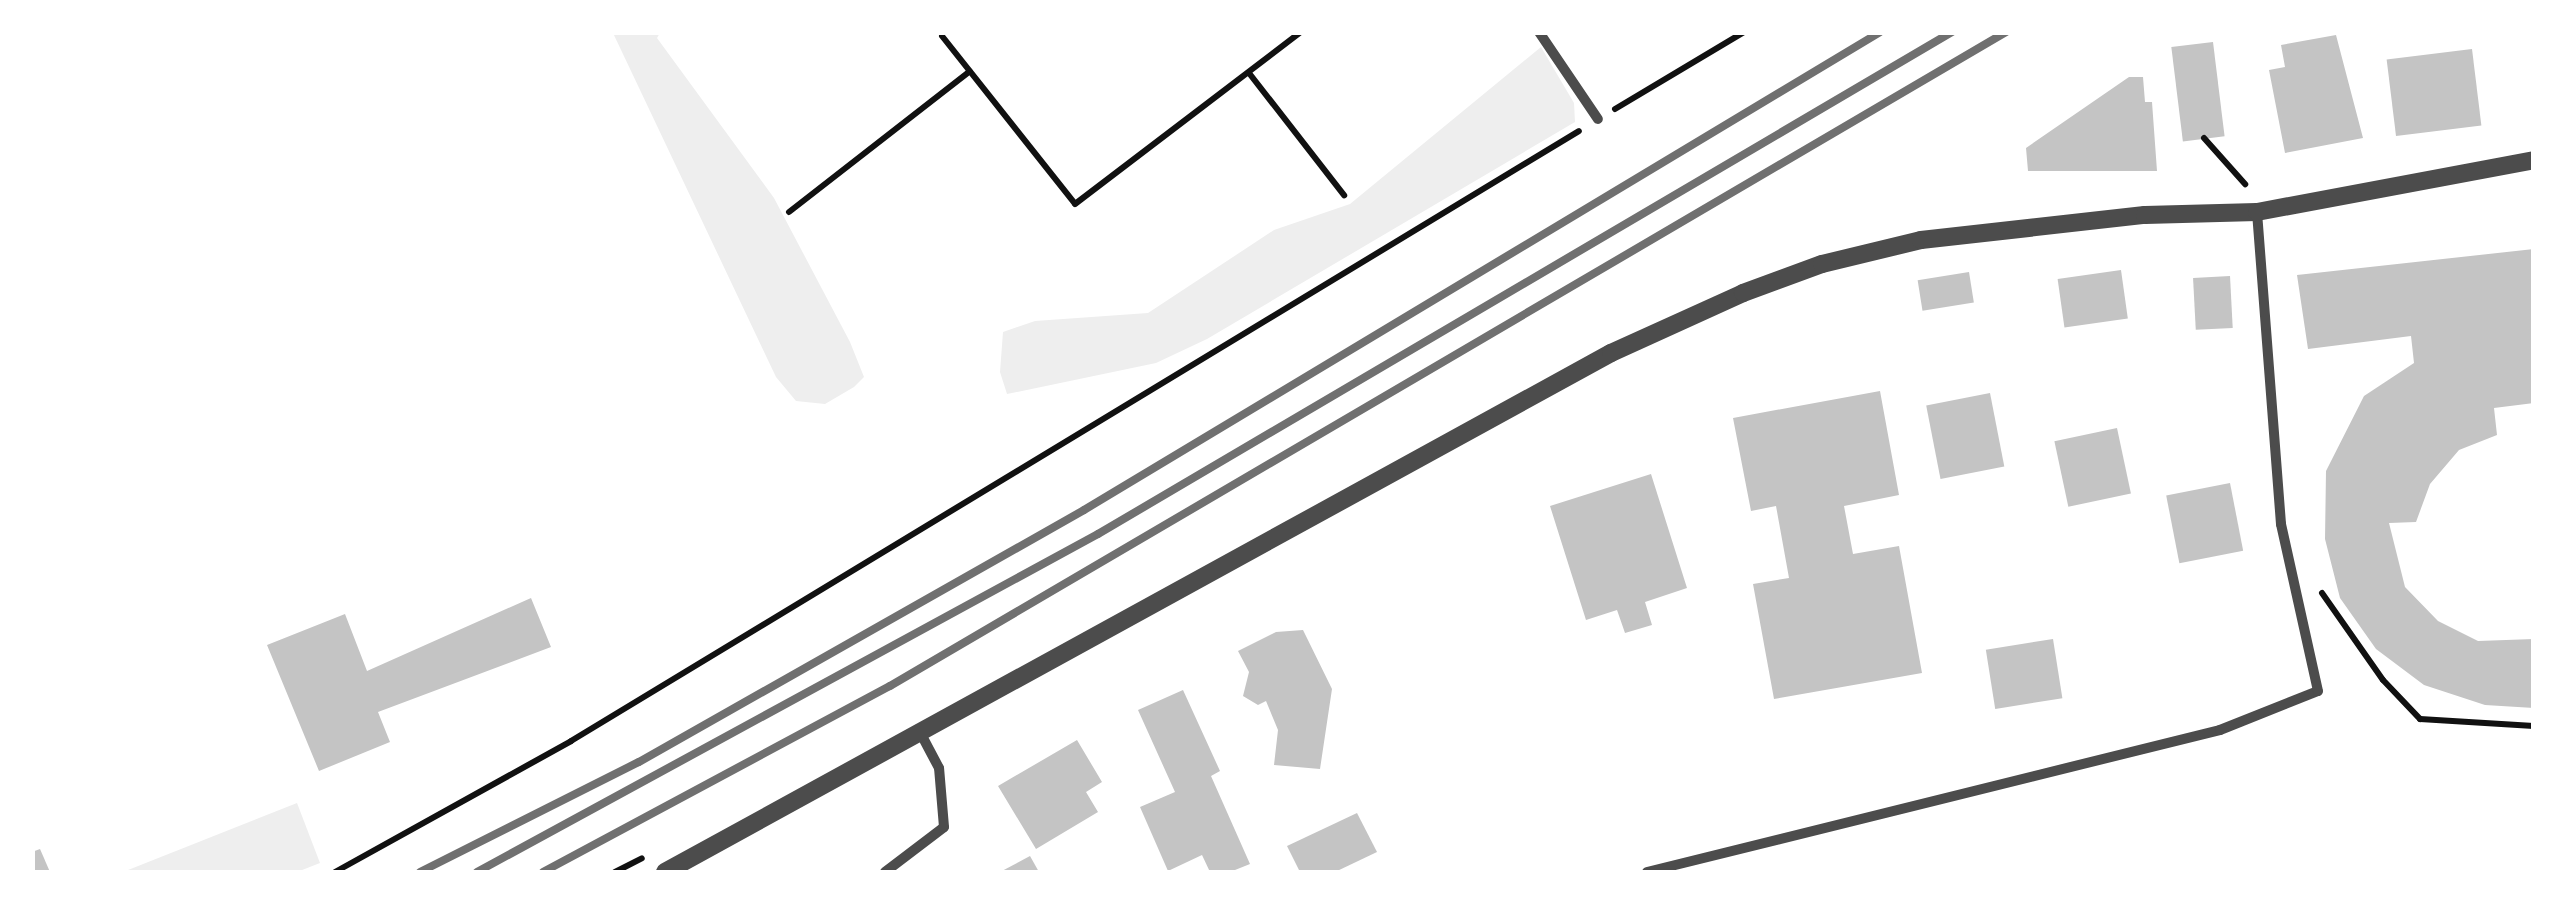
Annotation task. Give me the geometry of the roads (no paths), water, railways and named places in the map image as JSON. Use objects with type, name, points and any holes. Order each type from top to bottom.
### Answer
[{"type":"street","points":[[1538,32],[1598,119]]},
{"type":"street","points":[[666,872],[922,736],[1686,315],[1822,264],[1922,240],[2146,215],[2257,212],[2534,160]]},
{"type":"street","points":[[1646,872],[2220,730],[2318,691],[2288,557],[2257,212]]},
{"type":"street","points":[[884,872],[944,827],[939,768],[922,736]]},
{"type":"railway","points":[[420,872],[639,762],[1084,510],[1880,32]]},
{"type":"railway","points":[[477,872],[1098,534],[1952,32]]},
{"type":"railway","points":[[543,872],[890,686],[2006,32]]}]
